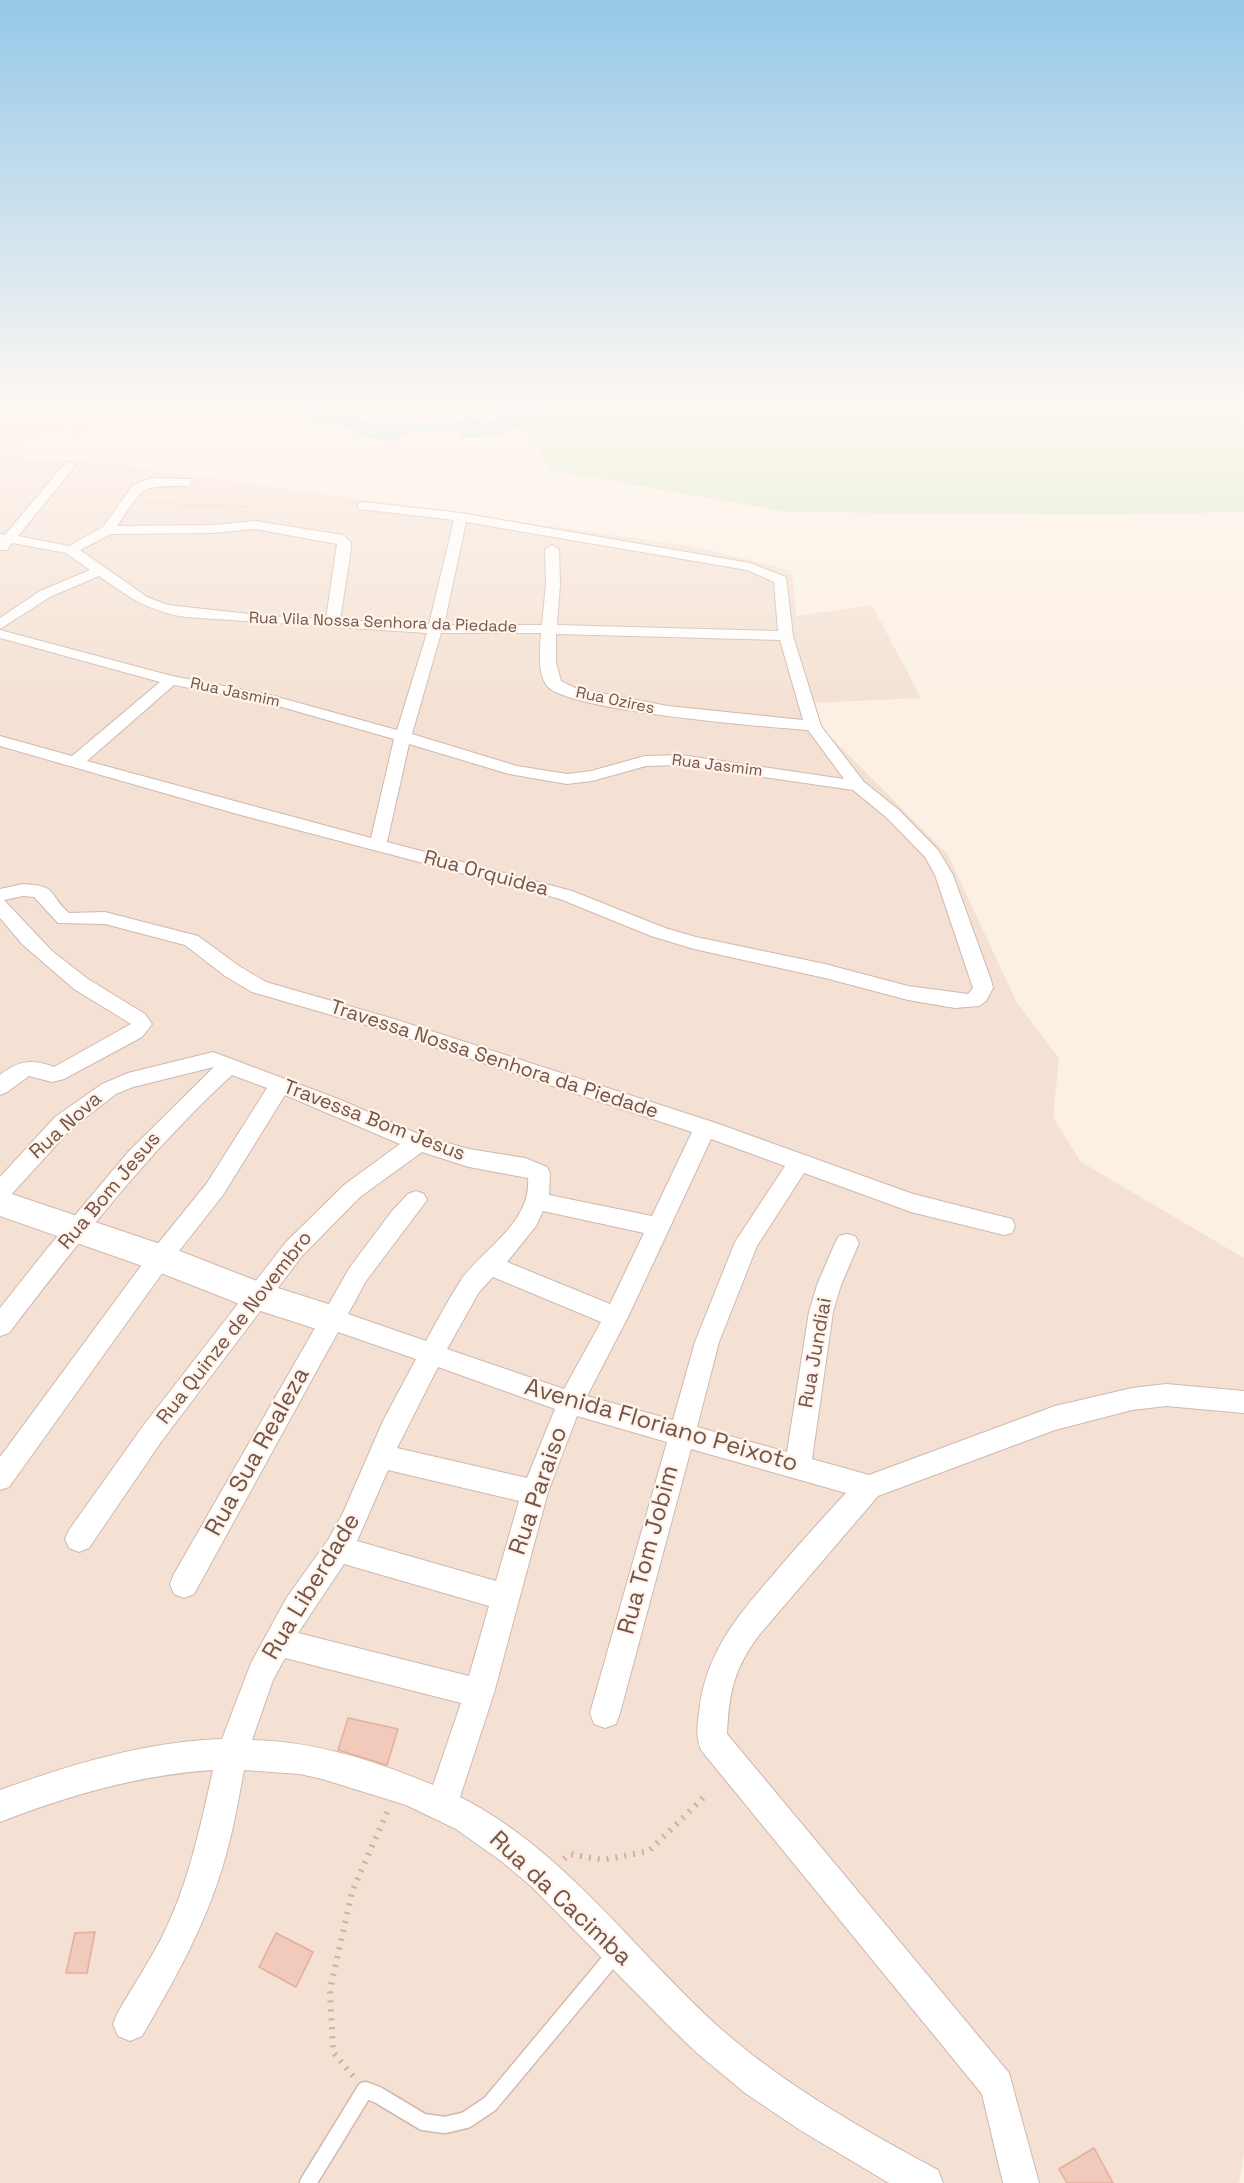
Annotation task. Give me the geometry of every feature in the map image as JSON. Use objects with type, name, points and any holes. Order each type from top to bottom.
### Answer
[{"type":"street","points":[[3,542],[34,506]]},
{"type":"street","points":[[71,550],[108,530],[125,506]]},
{"type":"street","points":[[364,506],[461,517],[750,567],[781,580],[786,636],[813,726],[858,786]]},
{"type":"street","points":[[254,507],[255,525]]},
{"type":"street","points":[[378,844],[403,736],[436,628],[461,517]]},
{"type":"street","points":[[108,530],[214,529],[255,525],[338,538],[342,540],[344,549],[332,623]]},
{"type":"street","name":"Rua Vila Nossa Senhora da Piedade","points":[[3,542],[51,544],[71,550],[98,572],[142,600],[164,609],[219,617],[436,628],[548,628],[786,636]]},
{"type":"street","name":"Rua Ozires","points":[[552,549],[552,598],[548,628],[549,670],[554,684],[563,689],[649,708],[702,716],[813,726]]},
{"type":"street","points":[[0,626],[45,594],[98,572]]},
{"type":"street","name":"Rua Jasmim","points":[[0,634],[171,680],[265,698],[403,736],[515,771],[555,778],[592,776],[645,761],[671,760],[705,762],[858,786]]},
{"type":"street","name":"Rua Jasmim","points":[[77,761],[171,680]]},
{"type":"street","name":"Rua Orquidea","points":[[0,741],[243,810],[566,895],[658,932],[694,943],[825,971],[917,995],[955,1001],[972,1001],[980,996],[983,988],[944,875],[932,854],[917,837],[858,786]]},
{"type":"street","name":"Travessa Nossa Senhora da Piedade","points":[[0,895],[23,890],[39,891],[49,899],[59,915],[65,919],[105,918],[191,940],[232,971],[260,987],[387,1024],[705,1128],[911,1203],[1004,1226]]},
{"type":"street","points":[[0,905],[50,960],[102,1000],[138,1019],[142,1024],[135,1032],[62,1072],[54,1075],[38,1069],[25,1069],[0,1088]]},
{"type":"street","name":"Travessa Bom Jesus","points":[[221,1062],[419,1143],[469,1158],[525,1167],[539,1173]]},
{"type":"street","name":"Rua Nova","points":[[0,1192],[63,1123],[109,1089],[128,1081],[221,1062]]},
{"type":"street","name":"Rua Bom Jesus","points":[[0,1326],[109,1188],[165,1125],[193,1098],[221,1062]]},
{"type":"street","points":[[0,1478],[160,1258],[215,1189],[280,1086]]},
{"type":"street","name":"Rua Paraiso","points":[[442,1804],[479,1693],[535,1492],[551,1446],[570,1403],[616,1317],[705,1128]]},
{"type":"street","name":"Rua Quinze de Novembro","points":[[79,1539],[152,1434],[294,1249],[325,1217],[385,1165],[419,1143]]},
{"type":"street","name":"Rua Tom Jobim","points":[[605,1713],[707,1342],[747,1242],[800,1161]]},
{"type":"street","name":"Rua Liberdade","points":[[130,2024],[172,1952],[194,1900],[212,1848],[232,1753],[261,1673],[297,1607],[338,1549],[364,1500],[380,1456],[466,1293],[528,1219],[537,1201],[540,1185],[539,1173]]},
{"type":"street","name":"Rua Sua Realeza","points":[[184,1584],[358,1274],[400,1217],[416,1200]]},
{"type":"street","points":[[537,1201],[658,1227]]},
{"type":"street","name":"Avenida Floriano Peixoto","points":[[0,1203],[160,1258],[257,1296],[332,1319],[431,1356],[570,1403],[869,1487]]},
{"type":"street","name":"Rua Jundiai","points":[[798,1466],[821,1312],[829,1285],[847,1243]]},
{"type":"street","points":[[488,1265],[616,1317]]},
{"type":"street","points":[[1021,2183],[997,2085],[712,1739],[720,1675],[730,1653],[750,1623],[798,1565],[869,1487],[1055,1418],[1132,1399],[1166,1395],[1244,1402]]},
{"type":"street","points":[[380,1456],[535,1492]]},
{"type":"street","points":[[338,1549],[505,1597]]},
{"type":"street","points":[[277,1642],[479,1693]]},
{"type":"street","name":"Rua da Cacimba","points":[[0,1806],[113,1767],[162,1757],[232,1753],[302,1759],[398,1786],[442,1804],[482,1827],[543,1877],[618,1950],[663,1999],[703,2036],[756,2079],[820,2121],[925,2183]]},
{"type":"lane","points":[[308,2183],[365,2090],[374,2092],[412,2118],[438,2125],[454,2126],[472,2118],[490,2104],[618,1950]]},
{"type":"path","points":[[226,506],[254,507]]},
{"type":"path","points":[[365,2090],[333,2052],[330,1990],[352,1892],[398,1786]]},
{"type":"path","points":[[543,1877],[570,1854],[603,1860],[649,1851],[706,1795]]},
{"type":"shaded area","points":[[0,506],[406,506],[703,548],[792,571],[796,616],[872,605],[921,698],[813,703],[820,726],[948,855],[1017,1003],[1059,1058],[1053,1117],[1081,1162],[1244,1258],[1244,2154],[1239,2183],[0,2183]]},
{"type":"green space","points":[[752,506],[1244,506],[1244,512],[1098,515],[786,512]]},
{"type":"building","points":[[348,1718],[398,1729],[387,1765],[338,1750]]},
{"type":"building","points":[[95,1932],[87,1973],[66,1973],[75,1933]]},
{"type":"building","points":[[276,1933],[313,1952],[296,1987],[259,1967]]},
{"type":"building","points":[[1094,2148],[1113,2183],[1067,2183],[1059,2169]]}]
